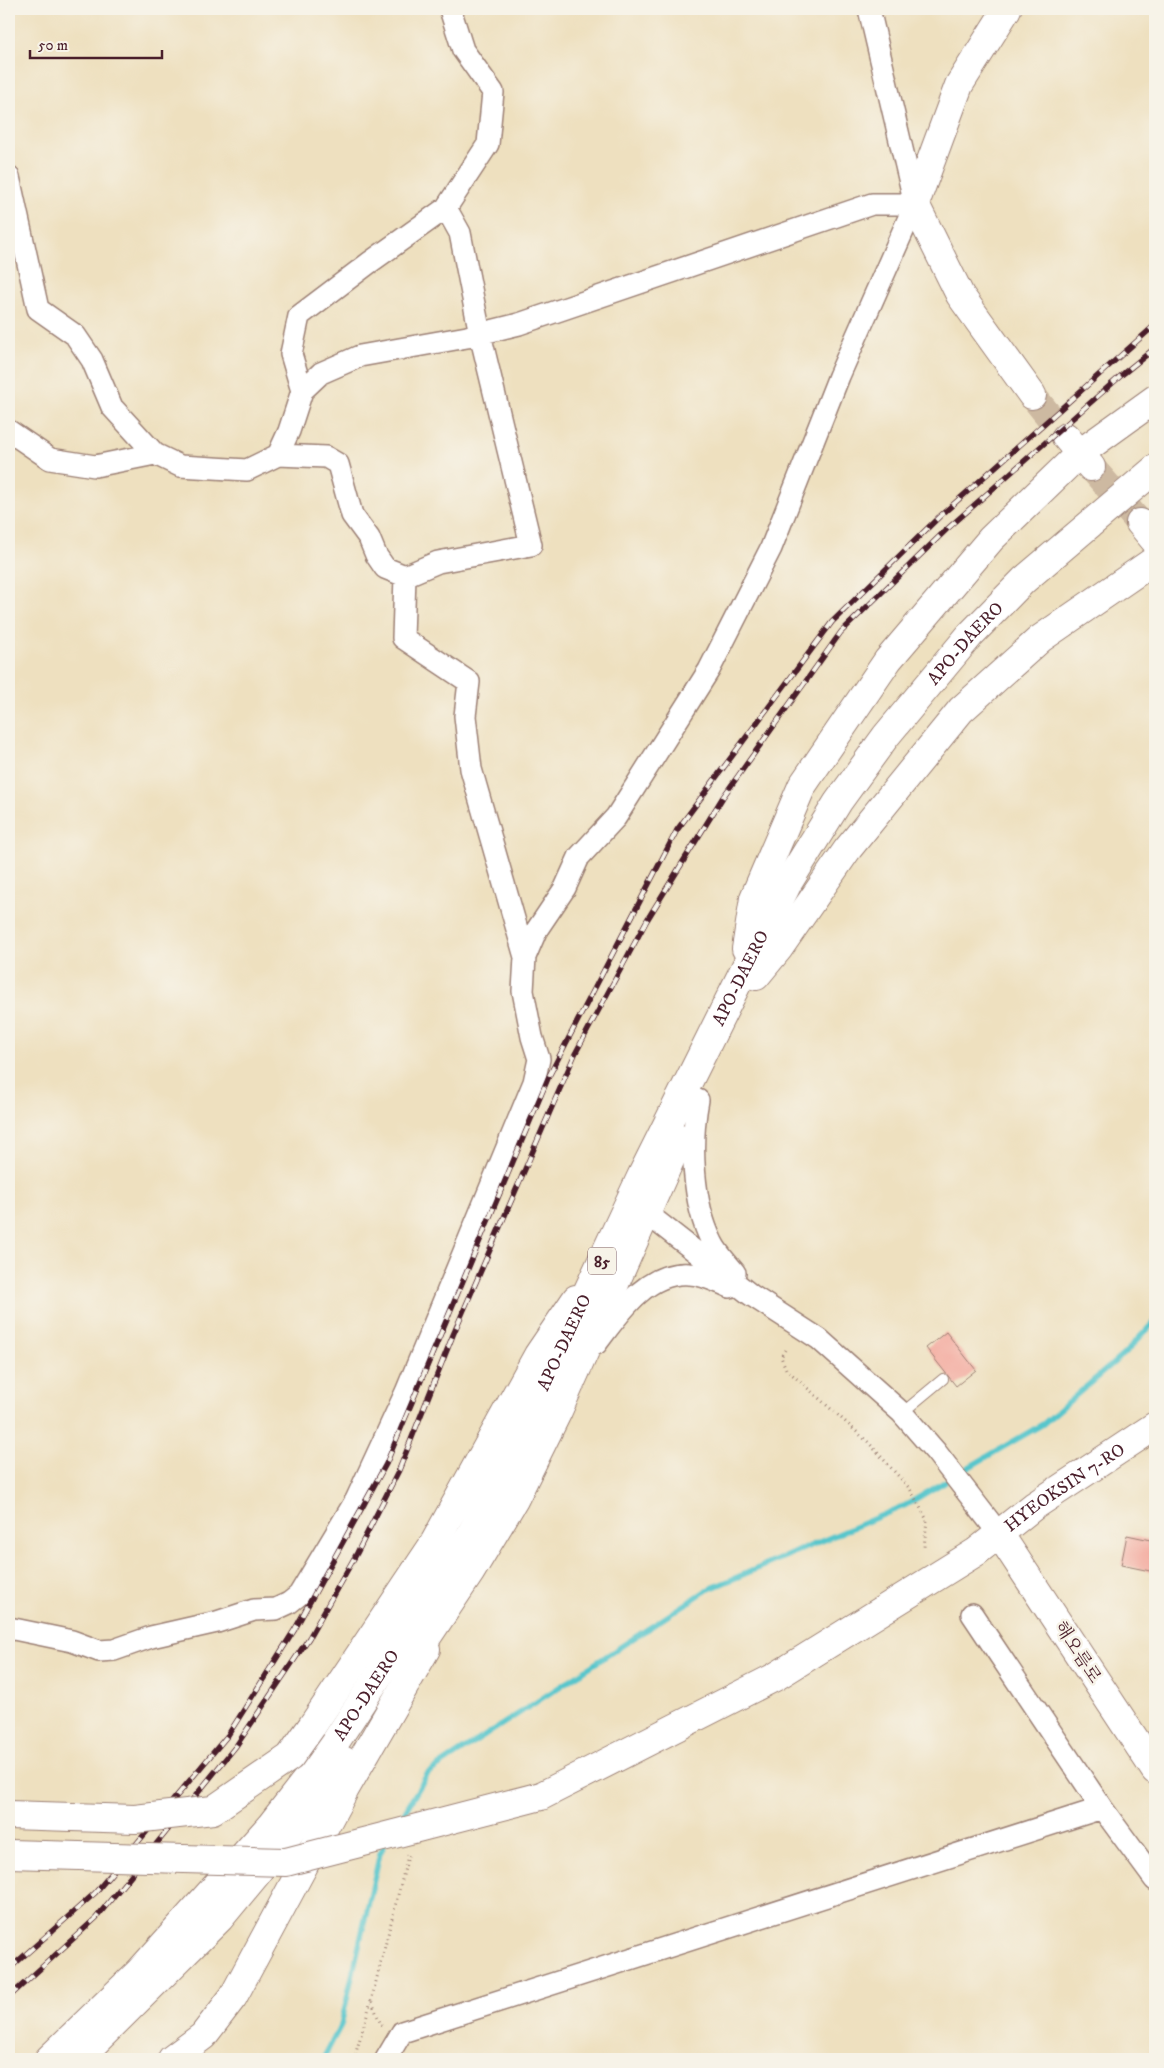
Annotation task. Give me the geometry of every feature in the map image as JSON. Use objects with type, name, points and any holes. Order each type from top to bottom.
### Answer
[{"type":"main road","points":[[1007,9],[959,86],[915,204],[960,295],[1032,396]]},
{"type":"main road","points":[[749,974],[754,898],[802,786],[888,660],[991,539],[1079,452],[1155,400]]},
{"type":"main road","name":"APO-DAERO","points":[[49,2059],[139,1972],[197,1910],[271,1825],[332,1747],[471,1534],[602,1261],[638,1207],[698,1100],[788,882],[838,802],[886,736],[970,635],[1024,580],[1155,469]]},
{"type":"main road","name":"APO-DAERO","points":[[78,2059],[220,1918],[283,1842],[342,1762],[470,1574],[514,1500],[576,1369],[638,1207],[749,974],[793,908],[851,813],[929,708],[1012,616],[1051,579],[1155,492]]},
{"type":"main road","points":[[749,974],[779,948],[847,850],[961,710],[1040,640],[1155,560]]},
{"type":"main road","points":[[9,1815],[135,1819],[213,1810],[290,1757],[433,1545],[538,1354],[602,1261]]},
{"type":"main road","name":"HYEOKSIN 7-RO","points":[[9,1854],[286,1862],[541,1796],[775,1677],[976,1552],[1000,1535],[1034,1506],[1155,1426]]},
{"type":"main road","name":"해오름로","points":[[1000,1535],[1155,1770]]},
{"type":"main road","points":[[172,2059],[204,2036],[233,1998],[345,1789],[470,1574]]},
{"type":"street","points":[[302,391],[291,354],[299,316],[446,208],[488,144],[493,92],[463,50],[450,9]]},
{"type":"street","points":[[525,957],[536,931],[565,888],[579,857],[616,817],[709,670],[771,548],[839,376],[915,204],[868,9]]},
{"type":"street","points":[[9,177],[38,309],[75,335],[92,360],[112,407],[155,454],[180,466],[247,470],[278,455],[326,457],[338,464],[352,515],[369,538],[376,555],[385,568],[405,576],[438,562],[532,546],[480,334],[460,233],[446,208]]},
{"type":"street","points":[[278,455],[289,431],[302,391],[321,373],[360,356],[480,334],[519,324],[872,204],[915,204]]},
{"type":"street","points":[[9,430],[50,458],[95,466],[155,454]]},
{"type":"street","points":[[9,1628],[72,1641],[99,1651],[114,1650],[151,1637],[217,1622],[254,1610],[276,1608],[289,1603],[299,1595],[356,1500],[406,1392],[534,1082],[539,1059],[532,1037],[523,991],[525,957],[471,769],[465,716],[470,682],[403,638],[405,576]]},
{"type":"street","points":[[698,1100],[694,1159],[696,1187],[704,1222],[712,1242],[751,1295]]},
{"type":"street","points":[[638,1207],[751,1295],[819,1339],[902,1413],[936,1452],[1000,1535]]},
{"type":"street","points":[[576,1369],[626,1306],[652,1283],[670,1276],[689,1274],[708,1278],[751,1295]]},
{"type":"street","points":[[972,1614],[1102,1808],[1155,1880]]},
{"type":"street","points":[[386,2059],[402,2032],[1102,1808]]},
{"type":"lane","points":[[902,1413],[943,1379]]},
{"type":"path","points":[[785,1350],[781,1357],[786,1369],[868,1442],[910,1489],[927,1520],[924,1547]]},
{"type":"path","points":[[354,2059],[410,1850]]},
{"type":"path","points":[[371,2001],[381,2025],[402,2032]]},
{"type":"building","points":[[946,1332],[976,1370],[956,1386],[926,1348]]},
{"type":"building","points":[[1127,1535],[1155,1541],[1155,1572],[1121,1565]]},
{"type":"waterway","points":[[959,1473],[1043,1424],[1125,1353],[1155,1321]]},
{"type":"waterway","points":[[398,1823],[428,1773],[707,1590],[906,1505],[951,1478]]},
{"type":"waterway","points":[[323,2059],[341,2025],[380,1853],[384,1846]]},
{"type":"tunnel","points":[[1032,395],[1066,437]]},
{"type":"tunnel","points":[[1091,467],[1140,523]]},
{"type":"railway","points":[[9,1969],[95,1893],[228,1735],[295,1629],[386,1464],[549,1076],[677,830],[832,622],[939,517],[1155,325]]},
{"type":"railway","points":[[9,1997],[96,1918],[236,1746],[309,1638],[357,1553],[399,1470],[453,1335],[575,1054],[647,920],[723,797],[841,632],[946,530],[1124,373],[1155,348]]}]
